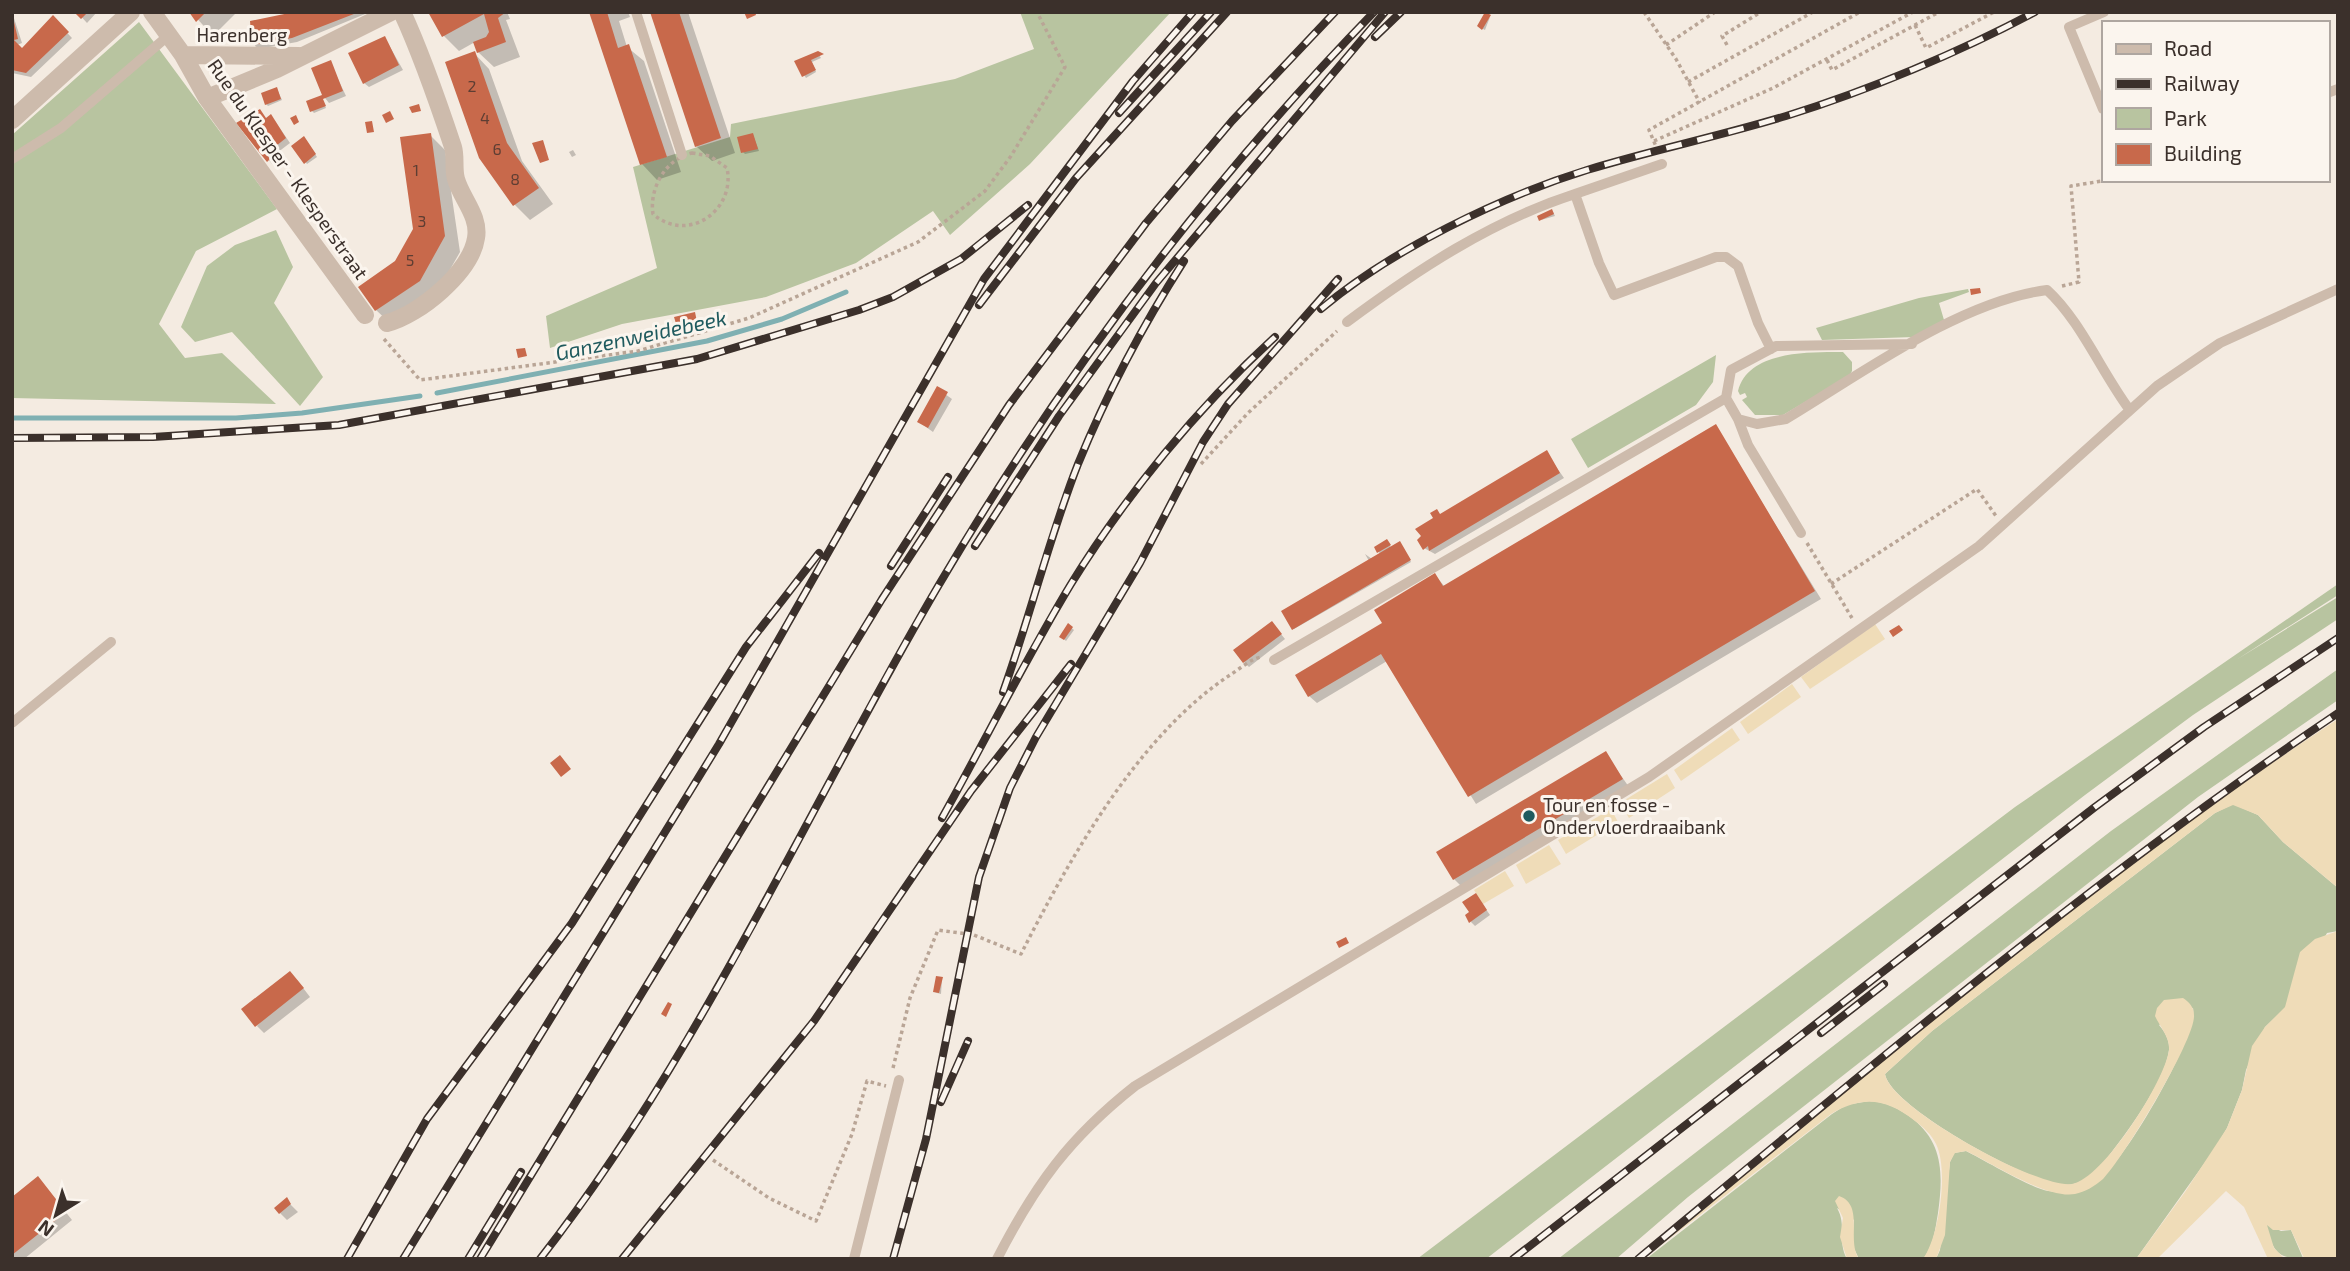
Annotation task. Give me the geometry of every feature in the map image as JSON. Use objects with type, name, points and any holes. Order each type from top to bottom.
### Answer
[{"type":"street","points":[[12,120],[131,12]]},
{"type":"street","name":"Rue du Klesper - Klesperstraat","points":[[152,12],[183,55],[208,98],[365,315]]},
{"type":"street","name":"Harenberg","points":[[208,98],[391,12]]},
{"type":"street","points":[[387,323],[405,319],[429,301],[465,264],[472,253],[477,236],[470,207],[455,178],[454,150],[402,12]]},
{"type":"street","name":"Harenberg","points":[[183,55],[301,56]]},
{"type":"lane","points":[[636,12],[682,155]]},
{"type":"lane","points":[[2102,107],[2069,27],[2104,12]]},
{"type":"lane","points":[[12,159],[61,128],[169,35]]},
{"type":"lane","points":[[1347,322],[1388,291],[1474,238],[1518,215],[1661,164]]},
{"type":"lane","points":[[1575,194],[1599,263],[1615,295],[1716,257],[1726,257],[1738,266],[1758,324],[1771,349]]},
{"type":"lane","points":[[997,1259],[1038,1184],[1081,1133],[1135,1086],[1648,777],[2004,526],[2129,409],[2220,343],[2338,289]]},
{"type":"lane","points":[[1738,419],[1758,424],[1786,419],[1912,344],[1994,303],[2018,294],[2047,290],[2067,311],[2092,355],[2129,409]]},
{"type":"lane","points":[[1801,533],[1748,445],[1726,398],[1731,370],[1776,346],[1912,344]]},
{"type":"lane","points":[[1274,660],[1726,398]]},
{"type":"lane","points":[[12,723],[111,642]]},
{"type":"lane","points":[[854,1259],[899,1080]]},
{"type":"path","points":[[365,315],[419,380],[638,351],[749,318],[918,242],[985,191],[1011,156],[1065,67],[1037,12]]},
{"type":"path","points":[[1644,12],[1700,103]]},
{"type":"path","points":[[1666,45],[1714,12]]},
{"type":"path","points":[[1727,45],[1722,36],[1762,12]]},
{"type":"path","points":[[1688,82],[1813,12]]},
{"type":"path","points":[[1661,164],[1649,130],[1860,12]]},
{"type":"path","points":[[1654,141],[1746,101],[1913,12]]},
{"type":"path","points":[[1826,60],[1832,70],[1939,12]]},
{"type":"path","points":[[1915,25],[1926,48],[1994,12]]},
{"type":"path","points":[[692,153],[720,160],[729,176],[724,198],[717,209],[695,226],[679,228],[664,224],[653,214],[650,199],[655,184],[682,155],[692,153]]},
{"type":"path","points":[[2047,290],[2079,282],[2071,186],[2102,181]]},
{"type":"path","points":[[1201,464],[1248,413],[1347,322]]},
{"type":"path","points":[[1830,584],[1977,489],[2004,526]]},
{"type":"path","points":[[1801,533],[1859,628]]},
{"type":"path","points":[[713,1160],[769,1198],[816,1221],[852,1134],[867,1081],[888,1086],[910,998],[938,930],[974,935],[1021,954],[1066,871],[1125,780],[1149,750],[1199,696],[1259,656],[1274,660]]},
{"type":"green space","points":[[1020,12],[1171,12],[1030,164],[950,235],[933,211],[856,263],[766,297],[622,324],[550,348],[546,316],[657,268],[633,167],[730,137],[731,124],[955,79],[1034,49]]},
{"type":"green space","points":[[139,22],[277,209],[196,251],[159,324],[185,358],[222,353],[276,404],[12,398],[12,135]]},
{"type":"green space","points":[[276,230],[293,267],[274,303],[323,377],[300,406],[232,332],[195,342],[181,327],[207,266],[235,245]]},
{"type":"green space","points":[[1968,289],[1969,292],[1939,303],[1944,320],[1914,337],[1822,340],[1816,328],[1919,298]]},
{"type":"green space","points":[[1814,352],[1843,352],[1852,362],[1849,376],[1783,415],[1755,415],[1742,400],[1747,397],[1745,393],[1740,395],[1738,391],[1744,378],[1767,361]]},
{"type":"green space","points":[[1716,355],[1713,382],[1696,405],[1588,468],[1571,439]]},
{"type":"green space","points":[[2338,584],[2338,595],[2236,660],[2338,597],[2338,619],[2193,715],[2085,795],[1486,1259],[1417,1259],[2015,807]]},
{"type":"green space","points":[[2338,669],[2338,700],[2198,797],[1688,1197],[1616,1259],[1558,1259],[2111,831]]},
{"type":"green space","points":[[2233,804],[2258,815],[2283,842],[2338,888],[2338,931],[2327,933],[2285,1008],[2265,1027],[2246,1070],[2242,1090],[2227,1128],[2216,1147],[2136,1259],[1936,1259],[1940,1250],[1950,1162],[1954,1153],[1966,1151],[2040,1189],[2062,1192],[2086,1189],[2099,1181],[2115,1162],[2152,1107],[2183,1047],[2193,1008],[2159,1025],[2169,1043],[2166,1063],[2160,1077],[2133,1123],[2113,1150],[2088,1178],[2077,1183],[2065,1185],[2048,1182],[1995,1159],[1965,1142],[1911,1105],[1893,1088],[1885,1074],[1932,1031],[2215,813]]},
{"type":"green space","points":[[1869,1101],[1892,1106],[1913,1119],[1931,1139],[1936,1150],[1940,1199],[1934,1237],[1923,1259],[1859,1259],[1852,1244],[1854,1220],[1837,1208],[1847,1259],[1646,1259],[1832,1114],[1846,1105]]},
{"type":"green space","points":[[2266,1224],[2281,1231],[2291,1230],[2303,1258],[2307,1259],[2289,1257],[2278,1252],[2271,1241]]},
{"type":"sand","points":[[1875,624],[1885,639],[1810,689],[1801,677]]},
{"type":"sand","points":[[1792,684],[1801,697],[1748,734],[1740,722]]},
{"type":"sand","points":[[2338,719],[2338,888],[2283,842],[2258,815],[2233,805],[2215,813],[1932,1031],[1885,1074],[1893,1088],[1911,1106],[1968,1144],[2030,1174],[2072,1184],[2085,1178],[2100,1165],[2145,1105],[2157,1083],[2169,1050],[2166,1036],[2155,1016],[2157,1008],[2164,1000],[2183,998],[2191,1005],[2194,1015],[2183,1048],[2141,1125],[2100,1182],[2079,1193],[2063,1194],[2019,1179],[1966,1151],[1955,1153],[1950,1162],[1945,1235],[1936,1259],[1923,1259],[1938,1220],[1942,1186],[1940,1156],[1936,1144],[1924,1129],[1895,1108],[1864,1102],[1831,1114],[1643,1259],[1897,1049],[2070,911],[2157,845]]},
{"type":"sand","points":[[1732,728],[1740,740],[1681,781],[1674,770]]},
{"type":"sand","points":[[1667,774],[1675,788],[1629,818],[1620,803]]},
{"type":"sand","points":[[1611,809],[1618,822],[1566,854],[1558,840]]},
{"type":"sand","points":[[1549,845],[1561,864],[1526,884],[1516,865]]},
{"type":"sand","points":[[1505,871],[1514,886],[1483,904],[1474,890]]},
{"type":"sand","points":[[2338,931],[2338,1257],[2304,1258],[2291,1230],[2273,1230],[2267,1225],[2274,1248],[2285,1259],[2268,1259],[2244,1207],[2226,1191],[2157,1259],[2136,1259],[2227,1128],[2242,1090],[2252,1046],[2265,1027],[2285,1007],[2300,952],[2315,939]]},
{"type":"sand","points":[[1839,1196],[1851,1207],[1855,1251],[1859,1259],[1847,1259],[1840,1237],[1843,1218],[1835,1201]]},
{"type":"building","points":[[74,12],[88,12],[81,19]]},
{"type":"building","points":[[189,12],[206,12],[196,22]]},
{"type":"building","points":[[294,12],[359,12],[292,38],[252,45],[250,21]]},
{"type":"building","points":[[428,12],[506,12],[498,18],[506,42],[477,53],[473,42],[486,37],[489,32],[484,14],[442,37]]},
{"type":"building","points":[[589,12],[607,12],[618,48],[629,44],[667,157],[640,165]]},
{"type":"building","points":[[650,12],[679,12],[721,138],[695,147]]},
{"type":"building","points":[[744,12],[755,12],[756,15],[747,19]]},
{"type":"building","points":[[1485,12],[1491,15],[1482,30],[1477,26]]},
{"type":"building","points":[[12,13],[18,39],[14,40],[22,48],[53,15],[69,32],[26,73],[12,70]]},
{"type":"building","points":[[385,36],[399,65],[363,84],[348,53]]},
{"type":"building","points":[[475,51],[507,143],[539,188],[513,206],[479,158],[445,62]]},
{"type":"building","points":[[818,51],[824,54],[811,60],[816,70],[802,77],[794,61]]},
{"type":"building","points":[[331,60],[343,91],[323,99],[326,106],[310,112],[306,101],[322,95],[311,68]]},
{"type":"building","points":[[277,87],[281,99],[265,105],[261,93]]},
{"type":"building","points":[[241,98],[245,99],[245,107],[241,108],[237,107],[236,103],[237,99]]},
{"type":"building","points":[[419,104],[421,111],[412,113],[409,107]]},
{"type":"building","points":[[260,109],[266,118],[271,114],[286,138],[266,154],[270,159],[267,162],[236,123]]},
{"type":"building","points":[[390,111],[394,119],[386,123],[382,115]]},
{"type":"building","points":[[296,115],[299,122],[294,125],[290,118]]},
{"type":"building","points":[[372,121],[374,132],[367,133],[365,122]]},
{"type":"building","points":[[431,133],[445,236],[420,281],[375,311],[358,287],[395,261],[413,229],[400,137]]},
{"type":"building","points":[[753,133],[758,149],[741,153],[737,137]]},
{"type":"building","points":[[304,136],[316,154],[304,164],[291,146]]},
{"type":"building","points":[[543,140],[549,160],[540,163],[532,143]]},
{"type":"building","points":[[1552,209],[1554,214],[1539,221],[1537,216]]},
{"type":"building","points":[[1980,288],[1981,293],[1971,295],[1970,289]]},
{"type":"building","points":[[695,312],[697,322],[677,327],[674,317]]},
{"type":"building","points":[[525,348],[527,356],[518,358],[516,349]]},
{"type":"building","points":[[937,386],[948,392],[928,428],[917,422]]},
{"type":"building","points":[[1716,424],[1815,591],[1468,797],[1381,654],[1308,697],[1295,675],[1382,623],[1374,610],[1435,573],[1443,586]]},
{"type":"building","points":[[1547,450],[1560,473],[1429,551],[1428,546],[1423,550],[1417,540],[1421,536],[1415,529],[1433,518],[1430,513],[1437,509],[1440,514]]},
{"type":"building","points":[[1387,539],[1391,545],[1377,553],[1374,547]]},
{"type":"building","points":[[1400,541],[1411,560],[1292,630],[1281,611]]},
{"type":"building","points":[[1272,621],[1282,634],[1243,663],[1233,650]]},
{"type":"building","points":[[1068,623],[1073,627],[1064,640],[1059,637]]},
{"type":"building","points":[[1899,625],[1903,630],[1893,637],[1889,631]]},
{"type":"building","name":"Tour en fosse - Ondervloerdraaibank","points":[[1606,751],[1623,779],[1453,880],[1436,852]]},
{"type":"building","points":[[560,755],[571,769],[561,777],[550,763]]},
{"type":"building","points":[[1476,893],[1487,910],[1469,923],[1465,915],[1469,912],[1462,902]]},
{"type":"building","points":[[1346,937],[1349,943],[1339,948],[1336,942]]},
{"type":"building","points":[[290,971],[304,988],[255,1027],[241,1009]]},
{"type":"building","points":[[936,976],[943,977],[939,993],[933,992]]},
{"type":"building","points":[[668,1002],[672,1004],[666,1017],[661,1014]]},
{"type":"building","points":[[38,1176],[66,1212],[12,1255],[12,1197]]},
{"type":"building","points":[[287,1197],[291,1204],[279,1214],[274,1208]]},
{"type":"waterway","name":"Ganzenweidebeek","points":[[437,393],[707,341],[782,319],[846,292]]},
{"type":"waterway","name":"Ganzenweidebeek","points":[[12,418],[236,418],[302,413],[420,396]]},
{"type":"railway","points":[[403,1259],[719,744],[984,279],[1133,81],[1193,12]]},
{"type":"railway","points":[[1119,113],[1211,12]]},
{"type":"railway","points":[[979,305],[1076,178],[1227,12]]},
{"type":"railway","points":[[480,1259],[882,599],[1009,405],[1146,223],[1232,121],[1335,12]]},
{"type":"railway","points":[[540,1259],[598,1180],[703,1013],[891,668],[987,506],[1036,431],[1140,284],[1195,214],[1312,77],[1374,12]]},
{"type":"railway","points":[[975,546],[1059,416],[1156,283],[1385,12]]},
{"type":"railway","points":[[1375,37],[1401,12]]},
{"type":"railway","points":[[1321,309],[1349,287],[1413,246],[1519,195],[1587,170],[1761,123],[1849,95],[1945,56],[2035,12]]},
{"type":"railway","points":[[12,438],[153,437],[339,425],[697,359],[859,310],[893,297],[961,259],[1028,205]]},
{"type":"railway","points":[[1003,692],[1078,464],[1126,360],[1184,261]]},
{"type":"railway","points":[[893,1259],[926,1139],[979,877],[1010,788],[1036,737],[1140,563],[1203,442],[1228,404],[1338,279]]},
{"type":"railway","points":[[942,818],[1021,671],[1092,551],[1164,454],[1218,393],[1275,337]]},
{"type":"railway","points":[[891,566],[948,477]]},
{"type":"railway","points":[[347,1259],[427,1119],[572,923],[746,647],[819,553]]},
{"type":"railway","points":[[1513,1259],[2095,807],[2204,727],[2338,638]]},
{"type":"railway","points":[[622,1259],[814,1021],[971,791],[1071,664]]},
{"type":"railway","points":[[1638,1259],[1981,977],[2157,842],[2338,713]]},
{"type":"railway","points":[[1821,1033],[1884,984]]},
{"type":"railway","points":[[941,1102],[968,1041]]},
{"type":"railway","points":[[468,1259],[521,1172]]},
{"type":"place","name":"Tour en fosse - Ondervloerdraaibank","points":[[1529,816]]}]
